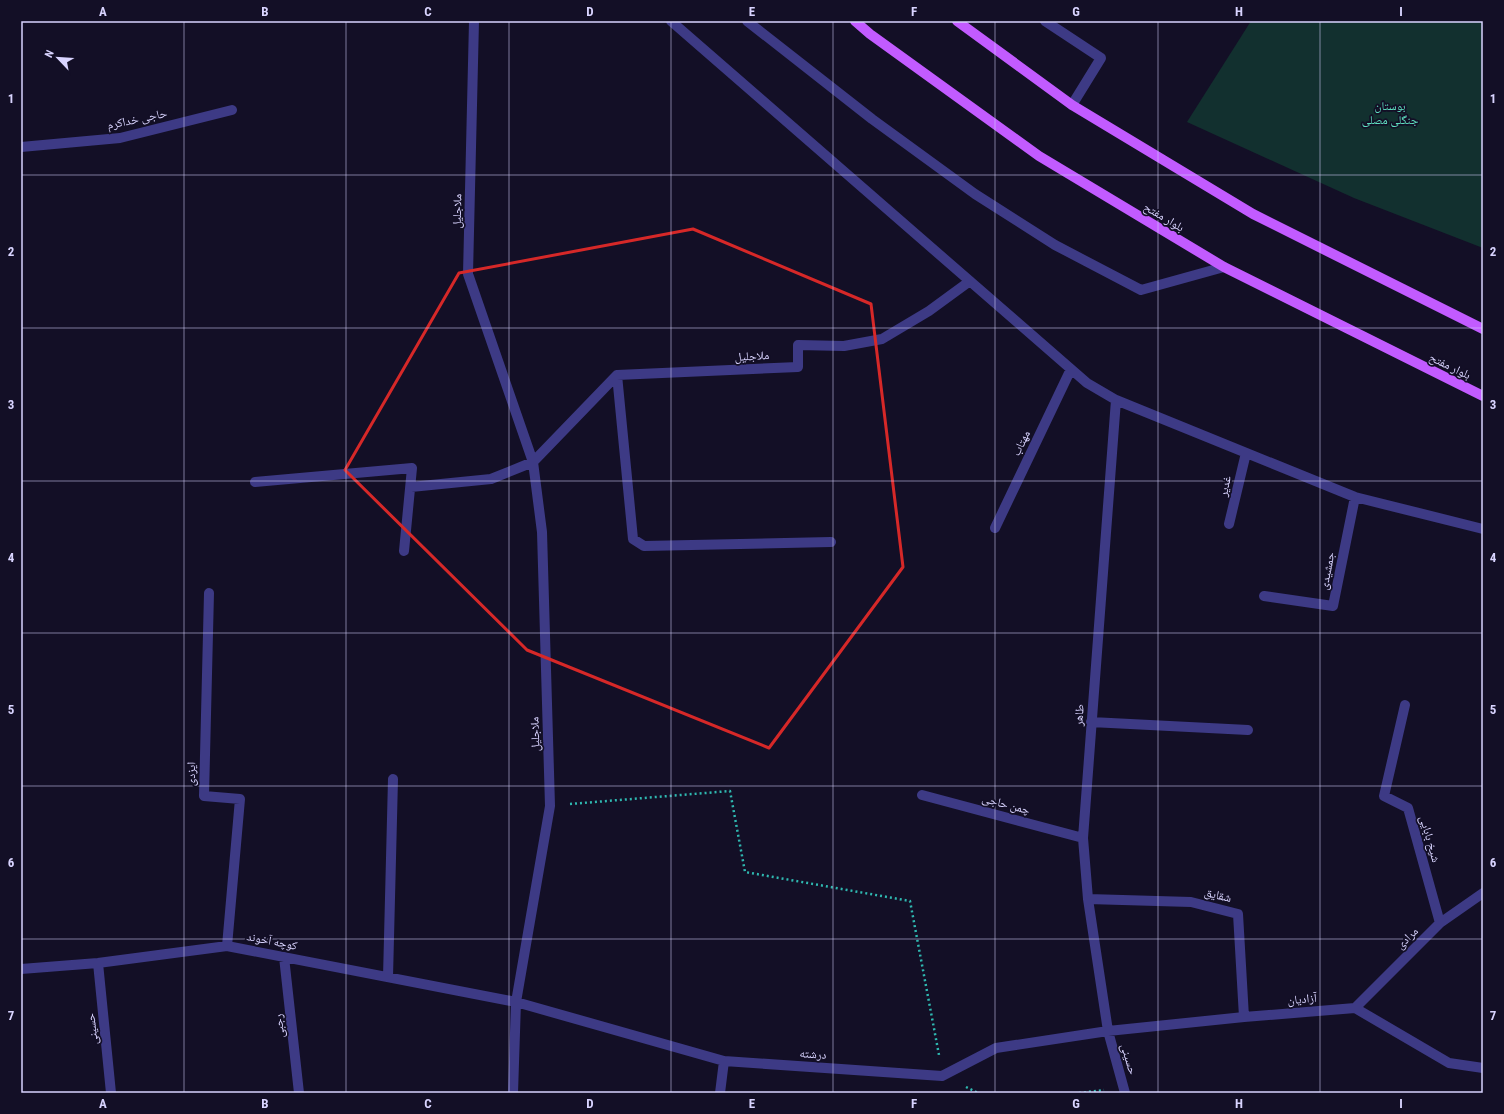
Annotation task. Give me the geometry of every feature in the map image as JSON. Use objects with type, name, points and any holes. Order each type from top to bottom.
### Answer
[{"type":"main road","name":"بلوار مفتح","points":[[855,21],[870,34],[1038,156],[1224,267],[1483,396]]},
{"type":"main road","points":[[957,21],[1072,105],[1253,214],[1483,329]]},
{"type":"street","name":"ملاجلیل","points":[[474,21],[468,274],[533,462],[542,532],[550,806],[516,1002],[513,1093]]},
{"type":"street","points":[[671,21],[1087,383],[1116,400],[1355,497],[1483,529]]},
{"type":"street","points":[[747,21],[872,119],[975,194],[1055,245],[1141,290],[1224,267]]},
{"type":"street","points":[[1045,21],[1101,58],[1072,105]]},
{"type":"street","name":"حاجی خداکرم","points":[[21,147],[120,138],[232,110]]},
{"type":"street","name":"ملاجلیل","points":[[617,375],[798,367],[798,345],[844,346],[882,339],[929,311],[970,281]]},
{"type":"street","name":"مهتاب","points":[[994,528],[1071,369]]},
{"type":"street","points":[[411,487],[491,479],[533,462],[617,375]]},
{"type":"street","points":[[617,375],[633,539],[644,546],[831,542]]},
{"type":"street","name":"طاهر","points":[[1108,1031],[1088,899],[1083,838],[1116,400]]},
{"type":"street","name":"غدیر","points":[[1229,524],[1246,453]]},
{"type":"street","points":[[256,482],[412,468],[404,551]]},
{"type":"street","name":"جمشیدی","points":[[1264,596],[1334,606],[1355,497]]},
{"type":"street","name":"ایزدی","points":[[209,593],[204,796],[240,799],[227,946]]},
{"type":"street","name":"شیخ بابایی","points":[[1405,705],[1384,796],[1408,808],[1440,923]]},
{"type":"street","points":[[1091,722],[1248,730]]},
{"type":"street","points":[[388,977],[393,779]]},
{"type":"street","name":"چمن حاجی","points":[[922,795],[1083,838]]},
{"type":"street","name":"مرادی","points":[[1355,1008],[1440,923],[1483,893]]},
{"type":"street","name":"شقایق","points":[[1088,899],[1191,902],[1238,914],[1244,1017]]},
{"type":"street","name":"کوچه آخوند","points":[[21,969],[98,963],[227,946],[516,1002]]},
{"type":"street","name":"رجبی","points":[[284,957],[299,1093]]},
{"type":"street","name":"حسینی","points":[[98,963],[112,1093]]},
{"type":"street","name":"درشته","points":[[516,1002],[724,1061],[942,1076]]},
{"type":"street","points":[[1355,1008],[1449,1064],[1483,1068]]},
{"type":"street","name":"آزادیان","points":[[1108,1031],[1244,1017],[1355,1008]]},
{"type":"street","points":[[942,1076],[996,1048],[1108,1031]]},
{"type":"street","name":"حسینی","points":[[1108,1031],[1125,1093]]},
{"type":"street","points":[[720,1093],[724,1061]]},
{"type":"path","points":[[550,806],[730,791],[744,872],[910,901],[942,1076]]},
{"type":"highlighted area","points":[[693,229],[871,304],[903,567],[769,748],[527,650],[345,470],[459,273]]},
{"type":"green space","name":"بوستان جنگلی مصلی","points":[[1251,21],[1483,21],[1483,248],[1354,198],[1187,122]]}]
